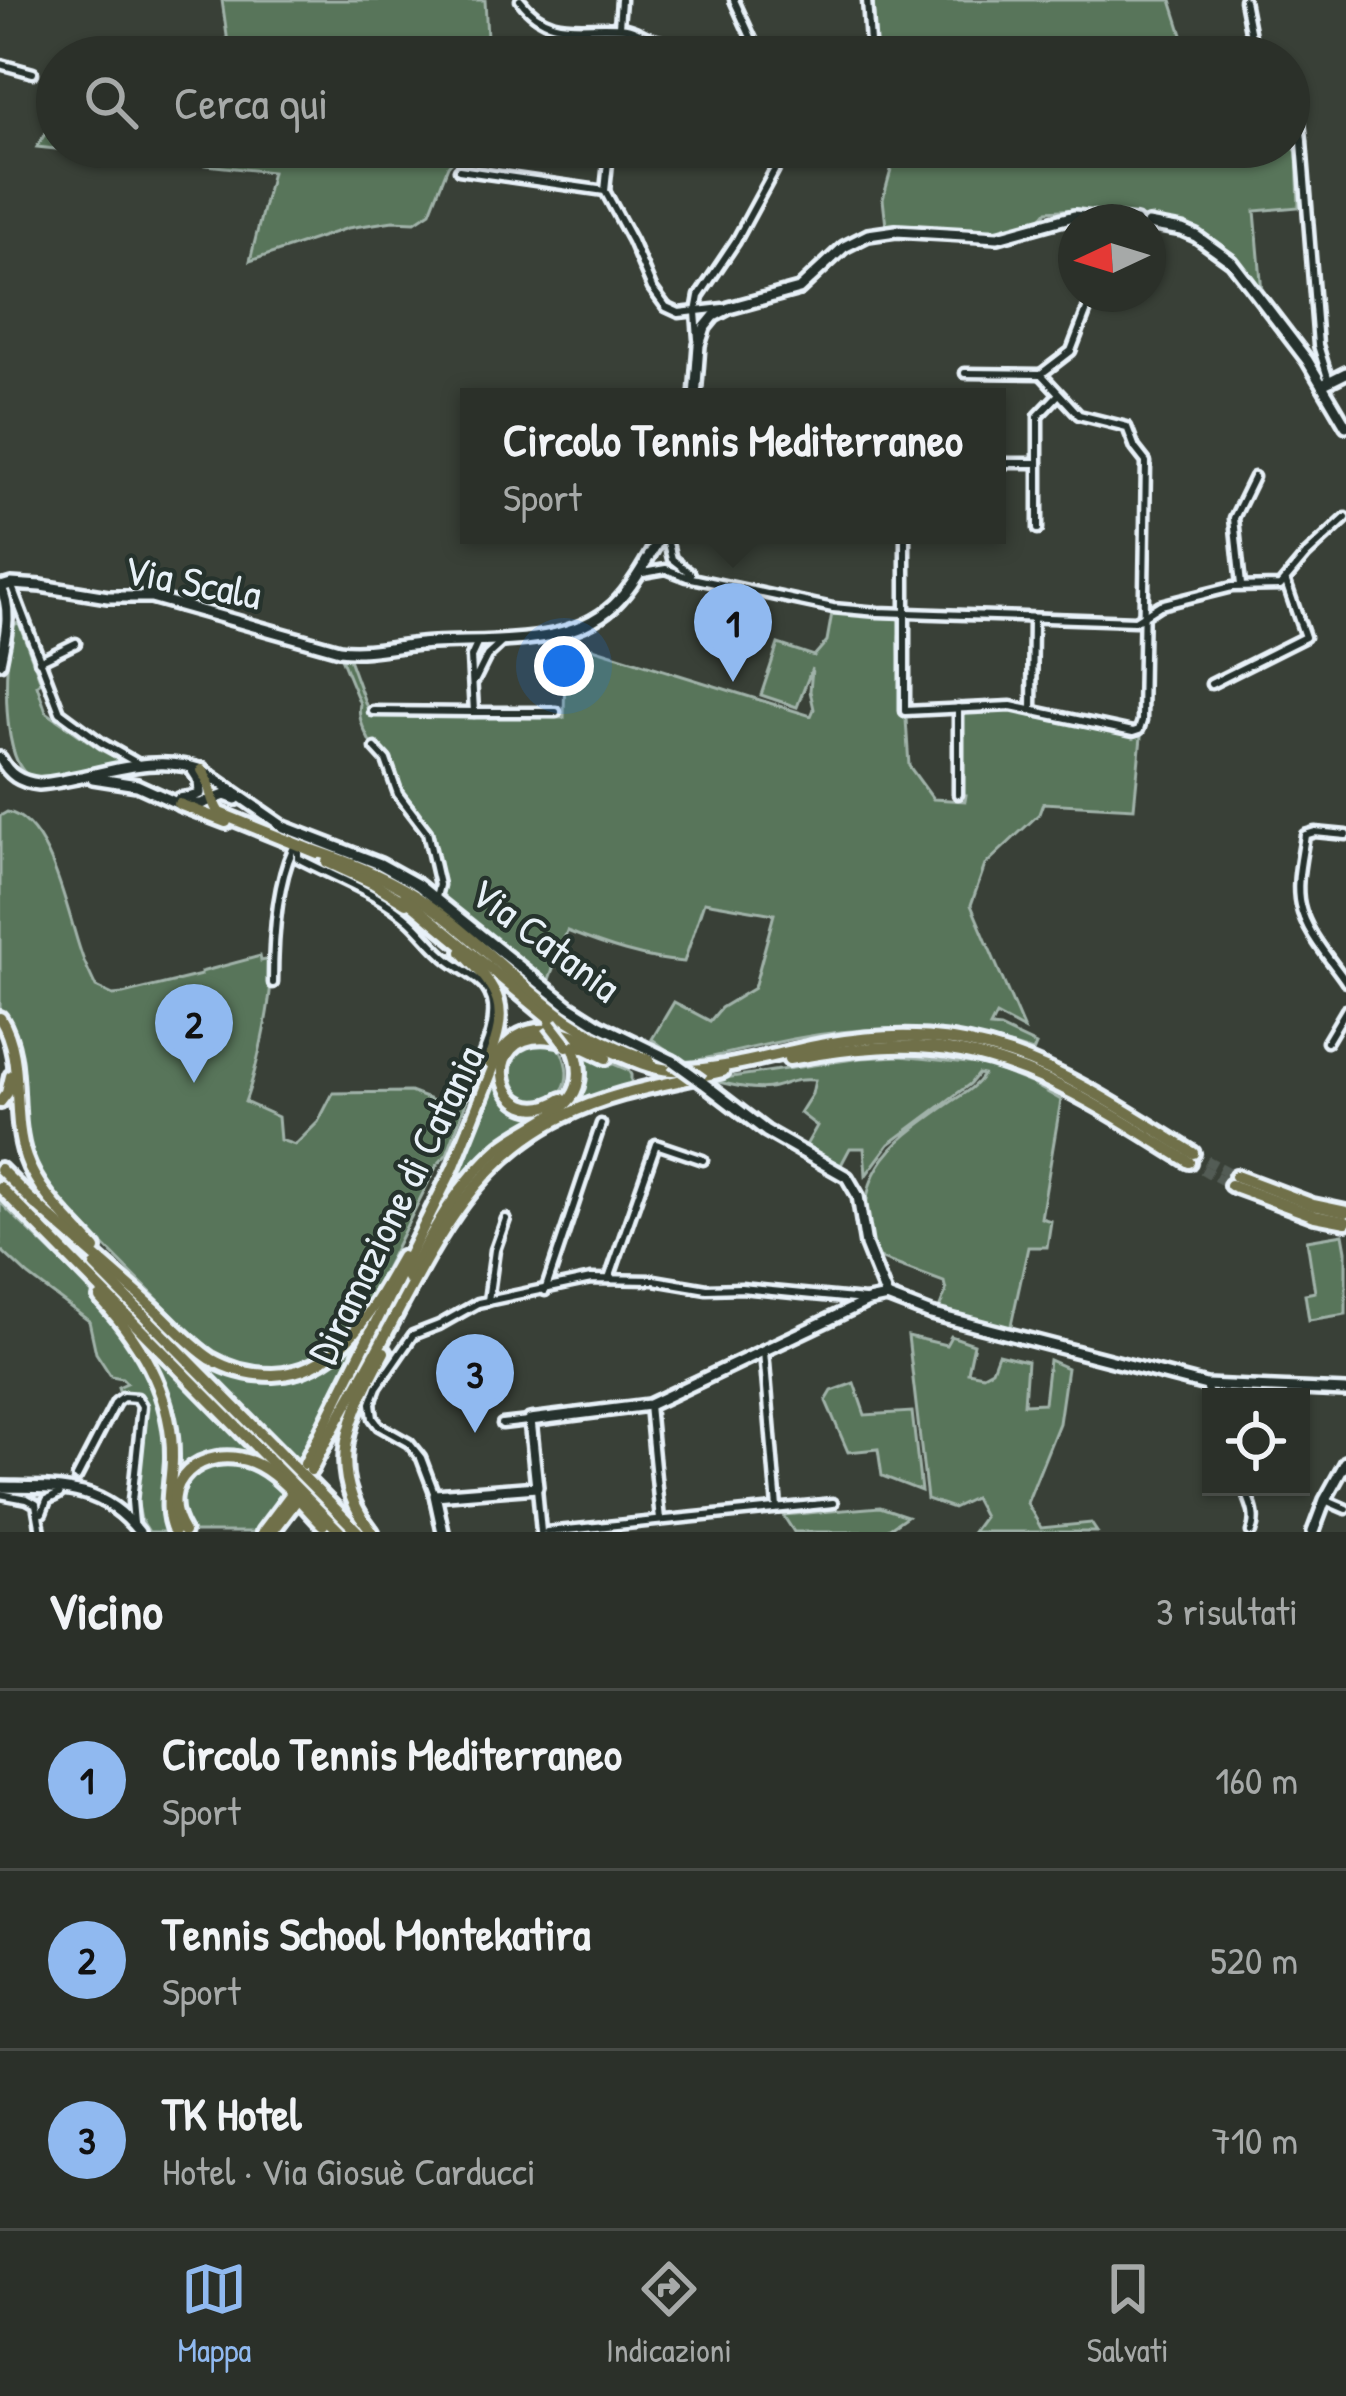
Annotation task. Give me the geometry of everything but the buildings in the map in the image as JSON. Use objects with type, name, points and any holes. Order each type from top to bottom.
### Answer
[{"type":"highway","points":[[192,767],[210,784],[216,809],[226,816],[351,863],[425,902],[566,1018],[646,1059],[683,1066],[824,1044]]},
{"type":"highway","points":[[170,800],[385,889],[554,1025]]},
{"type":"highway","points":[[313,850],[403,896],[554,1025],[570,1045],[579,1075],[572,1096],[560,1108],[500,1148],[460,1190],[434,1229],[336,1420]]},
{"type":"highway","points":[[398,1280],[499,1029],[498,999],[492,984],[447,936]]},
{"type":"highway","points":[[0,1022],[11,1072],[10,1086],[0,1102]]},
{"type":"highway","points":[[0,1022],[10,1036],[14,1055],[26,1159],[40,1184],[114,1287],[358,1532]]},
{"type":"highway","name":"Diramazione di Catania","points":[[536,1030],[559,1030],[635,1063],[671,1070],[723,1065],[824,1044],[914,1036],[1004,1051],[1061,1074],[1191,1158],[1018,1067],[926,1047],[822,1053],[618,1095],[564,1115],[506,1154],[471,1189],[441,1233],[308,1467],[507,1045],[536,1030]]},
{"type":"highway","points":[[570,1045],[574,1073],[564,1097],[552,1105],[532,1107],[511,1096],[501,1074],[507,1054],[521,1042],[543,1037],[569,1042],[651,1074],[722,1071]]},
{"type":"highway","points":[[0,1169],[340,1532]]},
{"type":"highway","points":[[1346,1212],[1233,1180],[1315,1216],[1346,1222]]},
{"type":"highway","points":[[0,1187],[48,1236],[114,1287],[212,1360],[249,1373],[289,1373],[325,1359],[352,1336],[438,1198]]},
{"type":"highway","points":[[372,1532],[348,1489],[345,1452],[351,1421],[471,1189]]},
{"type":"highway","points":[[0,1196],[34,1222]]},
{"type":"highway","points":[[48,1236],[133,1337],[155,1377],[170,1433],[168,1508],[174,1532]]},
{"type":"highway","points":[[184,1532],[175,1511],[180,1482],[194,1466],[221,1457],[245,1460],[269,1472],[331,1532]]},
{"type":"highway","points":[[262,1532],[292,1499],[272,1532]]},
{"type":"main road","points":[[696,388],[699,345],[708,315],[799,289],[844,247],[868,235],[998,237],[1058,220]]},
{"type":"main road","points":[[1166,227],[1182,230],[1221,251],[1326,383],[1346,426]]},
{"type":"main road","points":[[1326,383],[1346,373]]},
{"type":"main road","name":"Via Scala","points":[[4,586],[151,597],[339,650],[370,651],[405,645],[533,640],[558,633],[603,614],[619,600],[657,544]]},
{"type":"main road","points":[[0,663],[8,618],[4,586]]},
{"type":"main road","points":[[0,758],[12,775],[39,784],[141,765],[192,767],[200,780],[200,793],[170,800]]},
{"type":"main road","points":[[170,800],[152,777],[158,767],[192,767]]},
{"type":"main road","name":"Via Catania","points":[[192,767],[267,817],[380,864],[436,897],[569,1006],[673,1061],[766,1131],[847,1177],[858,1196],[866,1245],[886,1297]]},
{"type":"main road","points":[[69,779],[120,780],[170,800],[201,804],[230,795],[267,817]]},
{"type":"main road","points":[[443,1532],[435,1495],[537,1487],[530,1420],[649,1405],[868,1301],[886,1297],[1206,1385],[1344,1392]]},
{"type":"main road","points":[[1313,1532],[1346,1462]]},
{"type":"main road","points":[[0,1491],[71,1490],[98,1496],[136,1529]]},
{"type":"main road","points":[[0,1491],[96,1501],[136,1529]]},
{"type":"street","points":[[520,0],[550,26],[632,28],[647,36]]},
{"type":"street","points":[[619,28],[621,0]]},
{"type":"street","points":[[734,0],[750,36]]},
{"type":"street","points":[[867,0],[870,36]]},
{"type":"street","points":[[1244,0],[1251,36]]},
{"type":"street","points":[[0,64],[33,73]]},
{"type":"street","points":[[607,168],[604,191],[659,300],[679,314],[708,315]]},
{"type":"street","points":[[699,345],[699,296],[776,168]]},
{"type":"street","points":[[1304,168],[1318,345],[1326,383]]},
{"type":"street","points":[[459,170],[604,191]]},
{"type":"street","points":[[699,296],[708,315]]},
{"type":"street","points":[[965,373],[1041,374],[1071,351],[1086,312]]},
{"type":"street","points":[[905,544],[905,711],[1003,706],[1139,730],[1146,462],[1126,428],[1079,415],[1041,374]]},
{"type":"street","points":[[1038,530],[1038,416],[1058,394]]},
{"type":"street","points":[[1006,463],[1038,463]]},
{"type":"street","points":[[1240,585],[1234,518],[1254,477]]},
{"type":"street","points":[[651,553],[666,568],[687,577],[832,608],[1135,621],[1160,605],[1240,585],[1275,588],[1346,518]]},
{"type":"street","points":[[666,544],[672,559],[700,578]]},
{"type":"street","points":[[651,553],[672,559]]},
{"type":"street","points":[[636,575],[666,568]]},
{"type":"street","points":[[1211,684],[1304,637],[1286,582]]},
{"type":"street","points":[[4,586],[64,718],[141,765]]},
{"type":"street","points":[[1032,710],[1033,619]]},
{"type":"street","points":[[479,641],[484,661]]},
{"type":"street","points":[[471,657],[479,641]]},
{"type":"street","points":[[474,684],[492,649],[505,641]]},
{"type":"street","points":[[452,642],[471,657],[474,712]]},
{"type":"street","points":[[39,661],[76,644]]},
{"type":"street","points":[[958,709],[958,794]]},
{"type":"street","points":[[373,711],[556,712]]},
{"type":"street","points":[[376,748],[386,760],[398,794],[427,832],[439,885],[436,897]]},
{"type":"street","points":[[1346,835],[1315,832],[1305,836],[1300,875],[1300,906],[1346,982]]},
{"type":"street","points":[[274,983],[281,881],[296,850]]},
{"type":"street","name":"Via Catania","points":[[296,850],[301,860],[368,892],[410,921],[445,958],[488,989],[493,1002],[491,1026],[465,1093]]},
{"type":"street","points":[[1327,1042],[1346,1010]]},
{"type":"street","points":[[545,1291],[601,1124]]},
{"type":"street","points":[[609,1279],[656,1144],[703,1160]]},
{"type":"street","points":[[488,1301],[495,1250],[506,1219]]},
{"type":"street","points":[[435,1495],[421,1458],[409,1443],[379,1426],[371,1403],[413,1335],[478,1303],[583,1280],[609,1279],[868,1301]]},
{"type":"street","points":[[764,1352],[777,1508]]},
{"type":"street","points":[[77,1477],[116,1402],[137,1398],[142,1406],[131,1501],[136,1529]]},
{"type":"street","points":[[649,1405],[660,1520]]},
{"type":"street","points":[[502,1424],[530,1420]]},
{"type":"street","points":[[537,1487],[544,1532],[833,1503]]},
{"type":"street","points":[[0,1491],[31,1501],[41,1528]]},
{"type":"street","points":[[41,1528],[44,1504],[59,1494]]},
{"type":"street","points":[[1248,1496],[1255,1522],[1251,1532]]},
{"type":"street","points":[[1325,1500],[1346,1509]]},
{"type":"green space","points":[[222,0],[485,0],[487,36],[227,36]]},
{"type":"green space","points":[[873,0],[1171,0],[1182,36],[875,36]]},
{"type":"green space","points":[[234,168],[447,168],[430,212],[415,222],[348,228],[250,261],[272,172]]},
{"type":"green space","points":[[892,168],[1298,168],[1299,207],[1255,211],[1262,292],[1218,243],[1166,223],[1166,204],[1058,204],[1058,210],[1047,211],[1030,224],[994,232],[886,226],[883,199]]},
{"type":"green space","points":[[832,613],[901,619],[901,714],[906,719],[909,766],[933,799],[965,801],[965,711],[1010,709],[1141,737],[1134,808],[1043,803],[1039,814],[985,865],[971,905],[1024,1030],[996,1015],[990,1027],[1036,1045],[1033,1052],[944,1032],[884,1029],[793,1039],[684,1063],[652,1039],[674,1002],[710,1021],[721,1008],[754,988],[774,914],[704,902],[684,962],[624,951],[567,931],[548,982],[440,894],[429,830],[396,786],[387,754],[371,744],[341,658],[349,659],[370,716],[564,718],[564,639],[811,716],[812,668],[797,707],[761,695],[778,644],[814,656],[827,641]]},
{"type":"green space","points":[[19,623],[41,682],[37,685],[46,712],[128,764],[56,779],[34,778],[23,770],[10,736],[6,688],[12,625]]},
{"type":"green space","points":[[7,812],[23,819],[48,853],[96,987],[123,994],[260,956],[261,961],[270,959],[268,1010],[245,1102],[278,1117],[280,1140],[295,1145],[318,1122],[333,1093],[410,1092],[455,1109],[468,1097],[447,1154],[437,1165],[369,1301],[345,1335],[305,1364],[275,1370],[245,1367],[205,1347],[50,1191],[34,1168],[23,1129],[16,1048],[0,1011],[0,816]]},
{"type":"green space","points":[[556,1041],[566,1067],[564,1087],[549,1099],[521,1100],[505,1080],[515,1052],[527,1045]]},
{"type":"green space","points":[[578,1049],[628,1070],[631,1084],[562,1110],[572,1102]]},
{"type":"green space","points":[[900,1056],[987,1065],[1061,1100],[1041,1218],[1051,1221],[1047,1247],[1028,1247],[1010,1330],[938,1312],[946,1291],[944,1282],[874,1256],[867,1228],[870,1184],[891,1149],[983,1075],[978,1074],[889,1144],[866,1175],[864,1148],[850,1148],[841,1165],[805,1147],[817,1126],[800,1113],[815,1080],[760,1089],[711,1080]]},
{"type":"green space","points":[[498,1064],[506,1095],[552,1109],[480,1165],[423,1238]]},
{"type":"green space","points":[[0,1202],[96,1298],[137,1352],[162,1413],[162,1504],[169,1532],[149,1532],[136,1497],[146,1403],[137,1394],[120,1393],[118,1387],[127,1383],[111,1376],[96,1353],[89,1321],[0,1249]]},
{"type":"green space","points":[[1343,1234],[1346,1314],[1309,1320],[1305,1294],[1315,1292],[1307,1240]]},
{"type":"green space","points":[[384,1300],[299,1463],[195,1358],[255,1381],[304,1378],[345,1350]]},
{"type":"green space","points":[[908,1336],[946,1345],[951,1336],[974,1344],[968,1372],[983,1375],[992,1370],[998,1354],[1027,1361],[1024,1404],[1044,1403],[1049,1360],[1067,1368],[1059,1423],[1027,1503],[1041,1528],[1091,1523],[1097,1532],[973,1532],[984,1517],[974,1498],[953,1508],[927,1499]]},
{"type":"green space","points":[[139,1338],[250,1452],[248,1456],[197,1459],[174,1485],[176,1445],[170,1408]]},
{"type":"green space","points":[[854,1383],[865,1415],[912,1412],[921,1491],[882,1476],[878,1449],[848,1452],[826,1401],[832,1391]]},
{"type":"green space","points":[[216,1461],[254,1470],[286,1493],[255,1532],[189,1532],[180,1508],[182,1489],[194,1474]]},
{"type":"green space","points":[[880,1507],[907,1516],[884,1532],[794,1532],[783,1515]]},
{"type":"tunnel","points":[[1193,1153],[1236,1176]]},
{"type":"tunnel","points":[[1189,1162],[1231,1185]]},
{"type":"place","name":"Circolo Tennis Mediterraneo","points":[[733,682]]},
{"type":"place","name":"Tennis School Montekatira","points":[[194,1083]]},
{"type":"place","name":"TK Hotel","points":[[475,1433]]}]
